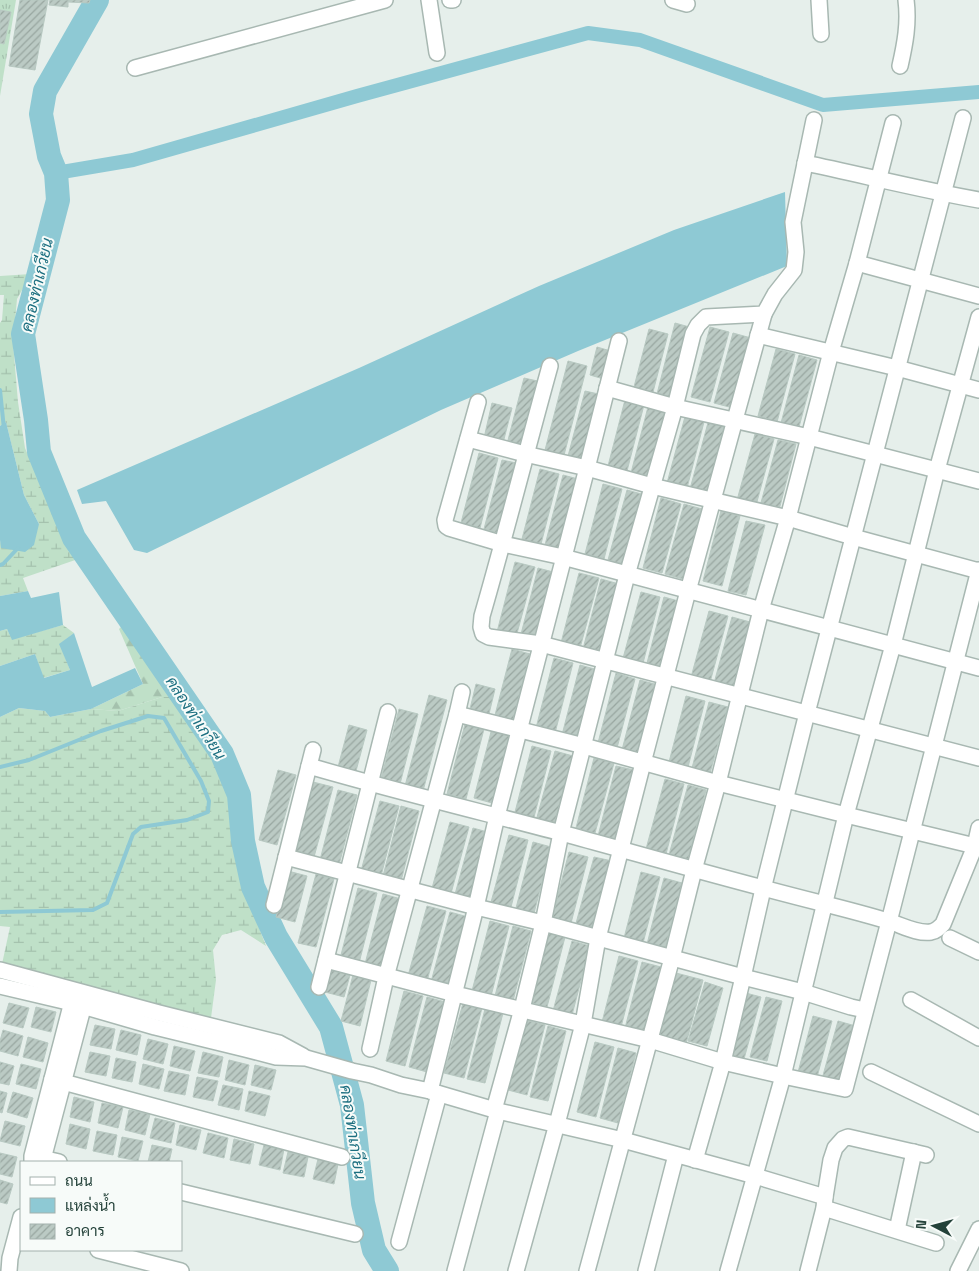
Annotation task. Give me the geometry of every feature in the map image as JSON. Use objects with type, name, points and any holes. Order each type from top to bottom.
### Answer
[{"type":"street","points":[[135,68],[385,0]]},
{"type":"street","points":[[428,0],[437,52]]},
{"type":"street","points":[[819,0],[821,34]]},
{"type":"street","points":[[900,66],[907,33],[908,11],[906,0]]},
{"type":"street","points":[[695,1160],[743,977],[784,799],[963,118]]},
{"type":"street","points":[[516,1271],[583,1024],[598,938],[643,763],[758,335],[764,314],[775,294],[794,270],[796,252],[793,222],[814,120]]},
{"type":"street","points":[[587,1271],[672,958],[761,610],[857,264],[893,123]]},
{"type":"street","points":[[805,164],[979,200]]},
{"type":"street","points":[[857,264],[979,296]]},
{"type":"street","points":[[455,1271],[543,923],[561,833],[627,574],[675,407],[693,334],[706,317],[764,314]]},
{"type":"street","points":[[728,1271],[783,1076],[846,816],[893,646],[937,470],[979,317]]},
{"type":"street","points":[[758,335],[897,368],[979,390]]},
{"type":"street","points":[[399,1242],[497,816],[619,341]]},
{"type":"street","points":[[550,366],[482,616],[481,627],[484,634],[489,637],[541,644],[979,758]]},
{"type":"street","points":[[607,388],[675,407],[809,436],[979,481]]},
{"type":"street","points":[[478,402],[445,520],[446,526],[503,544],[627,574],[979,668]]},
{"type":"street","points":[[326,960],[386,977],[650,1040],[722,1062],[845,1089],[979,571],[788,518],[652,486],[468,439]]},
{"type":"street","points":[[370,1049],[386,977],[462,692]]},
{"type":"street","points":[[319,988],[388,712]]},
{"type":"street","points":[[457,714],[846,816],[975,846]]},
{"type":"street","points":[[274,904],[314,750]]},
{"type":"street","points":[[309,766],[370,784],[434,799],[929,933],[936,931],[943,924],[975,846],[979,828]]},
{"type":"street","points":[[286,857],[543,923],[865,1010]]},
{"type":"street","points":[[950,938],[979,952]]},
{"type":"street","points":[[0,970],[79,998],[157,1020],[247,1042],[276,1057],[306,1058],[496,1111],[623,1140],[755,1176],[936,1243]]},
{"type":"street","points":[[0,986],[79,998]]},
{"type":"street","points":[[37,1160],[79,998]]},
{"type":"street","points":[[911,1000],[979,1038]]},
{"type":"street","points":[[871,1072],[979,1124]]},
{"type":"street","points":[[57,1081],[342,1157]]},
{"type":"street","points":[[808,1271],[825,1203],[831,1160],[836,1148],[848,1136],[920,1153],[897,1230]]},
{"type":"street","points":[[646,1271],[676,1155]]},
{"type":"street","points":[[182,1192],[355,1234]]},
{"type":"street","points":[[6,1267],[20,1226]]},
{"type":"street","points":[[958,1271],[979,1229]]},
{"type":"street","points":[[100,1251],[121,1264],[181,1271]]},
{"type":"green space","points":[[0,0],[16,0],[0,96]]},
{"type":"green space","points":[[31,274],[17,299],[13,343],[18,402],[25,448],[47,500],[81,558],[23,578],[28,591],[0,596],[0,540],[2,548],[39,524],[24,495],[6,422],[0,426],[0,323],[2,320],[4,295],[0,295],[0,276]]},
{"type":"green space","points":[[128,620],[170,687],[170,697],[162,697],[118,711],[91,709],[143,684],[119,629]]},
{"type":"green space","points":[[63,625],[74,633],[60,644],[70,670],[43,678],[35,654],[0,666],[0,631],[7,629],[12,639]]},
{"type":"green space","points":[[162,697],[170,697],[225,778],[235,807],[242,883],[266,946],[241,930],[222,935],[213,950],[216,980],[211,1018],[2,964],[10,927],[0,926],[0,717],[19,708],[45,711],[50,717],[91,709],[118,711]]},
{"type":"water","points":[[785,192],[787,266],[578,351],[441,410],[147,553],[134,550],[106,501],[82,504],[77,490],[359,368],[539,286],[674,230]]},
{"type":"water","points":[[6,422],[24,495],[39,524],[34,545],[25,552],[1,548],[0,426]]},
{"type":"water","points":[[28,591],[31,598],[59,592],[63,625],[12,640],[7,629],[0,631],[0,596]]},
{"type":"water","points":[[74,633],[92,687],[135,668],[143,684],[91,709],[50,717],[45,711],[19,708],[0,717],[0,666],[35,654],[44,678],[70,670],[59,644]]},
{"type":"building","points":[[20,0],[48,0],[35,70],[9,66]]},
{"type":"building","points":[[50,0],[90,0],[89,3],[68,2],[68,7],[49,5]]},
{"type":"building","points":[[0,10],[11,12],[4,44],[0,43]]},
{"type":"building","points":[[675,323],[693,328],[675,398],[657,394]]},
{"type":"building","points":[[710,327],[729,332],[710,402],[691,397]]},
{"type":"building","points":[[649,329],[668,334],[653,392],[634,387]]},
{"type":"building","points":[[733,333],[751,338],[733,408],[714,403]]},
{"type":"building","points":[[597,347],[614,352],[607,380],[590,375]]},
{"type":"building","points":[[776,349],[795,354],[777,422],[758,416]]},
{"type":"building","points":[[799,355],[817,360],[799,427],[781,423]]},
{"type":"building","points":[[568,361],[587,366],[563,459],[544,454]]},
{"type":"building","points":[[524,378],[542,382],[525,449],[507,444]]},
{"type":"building","points":[[585,391],[603,395],[585,465],[567,460]]},
{"type":"building","points":[[626,396],[645,401],[627,471],[608,466]]},
{"type":"building","points":[[492,403],[512,408],[503,443],[484,438]]},
{"type":"building","points":[[649,403],[667,408],[649,478],[631,473]]},
{"type":"building","points":[[686,413],[705,418],[687,488],[667,483]]},
{"type":"building","points":[[709,419],[727,424],[709,494],[690,489]]},
{"type":"building","points":[[755,434],[774,439],[755,509],[736,504]]},
{"type":"building","points":[[778,440],[796,444],[778,514],[759,510]]},
{"type":"building","points":[[479,453],[498,458],[480,528],[461,523]]},
{"type":"building","points":[[502,460],[521,464],[502,534],[484,529]]},
{"type":"building","points":[[540,469],[559,474],[541,544],[522,539]]},
{"type":"building","points":[[563,475],[582,480],[563,550],[545,545]]},
{"type":"building","points":[[603,484],[622,489],[604,559],[585,554]]},
{"type":"building","points":[[627,490],[645,495],[626,565],[608,560]]},
{"type":"building","points":[[661,498],[681,504],[662,573],[643,568]]},
{"type":"building","points":[[684,504],[702,509],[683,579],[665,574]]},
{"type":"building","points":[[721,511],[740,516],[722,586],[703,581]]},
{"type":"building","points":[[746,521],[765,525],[746,595],[728,591]]},
{"type":"building","points":[[515,562],[535,567],[516,637],[497,632]]},
{"type":"building","points":[[538,568],[557,573],[538,643],[520,638]]},
{"type":"building","points":[[579,573],[599,578],[580,648],[561,643]]},
{"type":"building","points":[[601,579],[619,584],[601,654],[583,649]]},
{"type":"building","points":[[641,592],[660,597],[642,667],[622,662]]},
{"type":"building","points":[[664,597],[682,602],[664,672],[646,667]]},
{"type":"building","points":[[709,611],[728,616],[709,686],[690,681]]},
{"type":"building","points":[[732,617],[750,622],[732,692],[713,687]]},
{"type":"building","points":[[512,649],[530,654],[512,724],[494,719]]},
{"type":"building","points":[[554,658],[573,663],[555,733],[536,728]]},
{"type":"building","points":[[580,665],[598,670],[580,740],[562,735]]},
{"type":"building","points":[[616,673],[635,679],[617,748],[598,743]]},
{"type":"building","points":[[640,680],[658,685],[640,755],[622,750]]},
{"type":"building","points":[[476,684],[495,689],[489,714],[470,709]]},
{"type":"building","points":[[429,695],[447,700],[423,791],[405,786]]},
{"type":"building","points":[[686,696],[705,701],[687,771],[668,766]]},
{"type":"building","points":[[709,702],[728,707],[709,777],[691,772]]},
{"type":"building","points":[[399,709],[418,714],[400,784],[381,779]]},
{"type":"building","points":[[465,724],[484,729],[466,799],[447,794]]},
{"type":"building","points":[[349,725],[367,730],[356,771],[338,767]]},
{"type":"building","points":[[492,728],[510,733],[492,803],[474,798]]},
{"type":"building","points":[[532,746],[551,751],[533,821],[514,816]]},
{"type":"building","points":[[555,751],[573,756],[554,825],[536,821]]},
{"type":"building","points":[[594,758],[614,763],[595,833],[576,828]]},
{"type":"building","points":[[616,766],[634,770],[616,840],[598,836]]},
{"type":"building","points":[[278,770],[296,775],[277,845],[259,840]]},
{"type":"building","points":[[665,779],[684,784],[666,854],[646,849]]},
{"type":"building","points":[[313,782],[333,787],[314,857],[295,852]]},
{"type":"building","points":[[688,785],[706,790],[688,860],[669,855]]},
{"type":"building","points":[[338,790],[357,795],[339,865],[320,860]]},
{"type":"building","points":[[380,801],[399,806],[381,876],[361,871]]},
{"type":"building","points":[[401,806],[419,811],[401,881],[383,876]]},
{"type":"building","points":[[450,822],[469,827],[450,897],[431,892]]},
{"type":"building","points":[[473,828],[491,833],[473,903],[454,898]]},
{"type":"building","points":[[509,835],[528,840],[510,911],[490,906]]},
{"type":"building","points":[[533,842],[551,847],[533,917],[515,912]]},
{"type":"building","points":[[569,852],[588,857],[570,927],[551,922]]},
{"type":"building","points":[[594,857],[612,861],[593,931],[575,927]]},
{"type":"building","points":[[288,871],[307,876],[295,922],[276,917]]},
{"type":"building","points":[[641,872],[660,877],[642,947],[623,942]]},
{"type":"building","points":[[316,874],[334,879],[316,947],[298,943]]},
{"type":"building","points":[[664,878],[682,883],[664,953],[646,948]]},
{"type":"building","points":[[358,888],[377,893],[359,963],[340,959]]},
{"type":"building","points":[[383,894],[401,899],[383,969],[365,964]]},
{"type":"building","points":[[427,906],[446,911],[427,981],[408,976]]},
{"type":"building","points":[[450,912],[468,917],[449,987],[431,982]]},
{"type":"building","points":[[490,921],[509,926],[491,996],[472,991]]},
{"type":"building","points":[[513,926],[531,931],[513,1001],[495,996]]},
{"type":"building","points":[[546,932],[565,937],[547,1007],[528,1002]]},
{"type":"building","points":[[572,941],[590,946],[572,1015],[553,1011]]},
{"type":"building","points":[[619,956],[638,961],[620,1031],[601,1026]]},
{"type":"building","points":[[642,962],[661,967],[642,1037],[624,1032]]},
{"type":"building","points":[[331,970],[350,975],[344,997],[325,992]]},
{"type":"building","points":[[676,973],[703,980],[686,1044],[658,1037]]},
{"type":"building","points":[[353,975],[371,980],[360,1026],[341,1021]]},
{"type":"building","points":[[705,982],[723,988],[707,1046],[688,1041]]},
{"type":"building","points":[[404,991],[423,996],[405,1066],[386,1061]]},
{"type":"building","points":[[742,992],[761,997],[744,1059],[725,1054]]},
{"type":"building","points":[[427,997],[445,1002],[427,1072],[409,1067]]},
{"type":"building","points":[[766,997],[782,1001],[767,1061],[750,1057]]},
{"type":"building","points":[[9,1003],[29,1008],[23,1028],[3,1023]]},
{"type":"building","points":[[463,1003],[482,1008],[464,1078],[444,1073]]},
{"type":"building","points":[[36,1007],[56,1012],[51,1032],[31,1027]]},
{"type":"building","points":[[485,1009],[503,1013],[485,1083],[467,1079]]},
{"type":"building","points":[[813,1016],[832,1021],[816,1081],[797,1076]]},
{"type":"building","points":[[526,1020],[545,1025],[527,1095],[508,1090]]},
{"type":"building","points":[[838,1021],[859,1027],[842,1085],[822,1079]]},
{"type":"building","points":[[95,1025],[115,1029],[111,1049],[90,1045]]},
{"type":"building","points":[[548,1026],[566,1031],[548,1101],[530,1097]]},
{"type":"building","points":[[3,1030],[23,1036],[18,1056],[0,1051]]},
{"type":"building","points":[[121,1030],[141,1035],[137,1055],[116,1050]]},
{"type":"building","points":[[28,1037],[48,1043],[43,1062],[23,1057]]},
{"type":"building","points":[[148,1039],[168,1044],[163,1064],[143,1059]]},
{"type":"building","points":[[595,1042],[614,1047],[596,1117],[577,1112]]},
{"type":"building","points":[[174,1046],[195,1051],[190,1071],[170,1066]]},
{"type":"building","points":[[618,1048],[636,1053],[618,1123],[600,1118]]},
{"type":"building","points":[[90,1052],[110,1056],[106,1076],[85,1072]]},
{"type":"building","points":[[203,1052],[223,1057],[219,1077],[198,1073]]},
{"type":"building","points":[[116,1058],[136,1062],[132,1082],[112,1078]]},
{"type":"building","points":[[229,1060],[249,1065],[245,1085],[225,1080]]},
{"type":"building","points":[[0,1062],[14,1066],[9,1085],[0,1083]]},
{"type":"building","points":[[21,1064],[41,1069],[36,1089],[16,1084]]},
{"type":"building","points":[[143,1064],[164,1069],[159,1089],[139,1084]]},
{"type":"building","points":[[255,1065],[276,1070],[271,1090],[251,1085]]},
{"type":"building","points":[[169,1071],[189,1075],[185,1095],[164,1091]]},
{"type":"building","points":[[197,1077],[218,1081],[213,1101],[193,1097]]},
{"type":"building","points":[[223,1085],[243,1089],[239,1110],[218,1105]]},
{"type":"building","points":[[0,1091],[7,1093],[2,1113],[0,1112]]},
{"type":"building","points":[[249,1091],[270,1096],[265,1116],[245,1111]]},
{"type":"building","points":[[13,1092],[33,1098],[27,1118],[7,1112]]},
{"type":"building","points":[[74,1097],[94,1102],[90,1122],[70,1117]]},
{"type":"building","points":[[102,1103],[123,1107],[118,1128],[98,1123]]},
{"type":"building","points":[[129,1110],[150,1114],[145,1135],[125,1130]]},
{"type":"building","points":[[155,1118],[175,1123],[171,1143],[150,1138]]},
{"type":"building","points":[[5,1121],[25,1126],[20,1146],[0,1141]]},
{"type":"building","points":[[70,1124],[90,1129],[86,1149],[66,1144]]},
{"type":"building","points":[[180,1125],[201,1130],[196,1150],[176,1145]]},
{"type":"building","points":[[97,1131],[117,1135],[113,1155],[93,1151]]},
{"type":"building","points":[[208,1133],[228,1138],[224,1158],[203,1153]]},
{"type":"building","points":[[122,1137],[143,1141],[138,1161],[118,1157]]},
{"type":"building","points":[[234,1139],[254,1144],[250,1164],[230,1160]]},
{"type":"building","points":[[152,1145],[172,1149],[169,1161],[148,1161]]},
{"type":"building","points":[[264,1145],[284,1149],[280,1170],[259,1165]]},
{"type":"building","points":[[288,1152],[308,1157],[304,1177],[283,1173]]},
{"type":"building","points":[[0,1153],[17,1157],[12,1177],[0,1174]]},
{"type":"building","points":[[318,1159],[338,1164],[334,1184],[313,1179]]},
{"type":"building","points":[[0,1180],[13,1184],[7,1204],[0,1202]]},
{"type":"waterway","name":"คลองท่าเกวียน","points":[[97,0],[45,91],[41,114],[49,156],[56,173],[58,200],[23,334],[39,452],[74,538],[222,754],[239,795],[243,841],[253,887],[276,937],[331,1027],[352,1105],[363,1203],[374,1250],[387,1271]]},
{"type":"waterway","points":[[56,173],[133,160],[588,33],[640,40],[823,105],[979,92]]},
{"type":"waterway","points":[[0,390],[4,429]]},
{"type":"waterway","points":[[0,565],[18,548]]},
{"type":"waterway","points":[[0,767],[29,760],[101,731],[148,716],[164,718],[201,781],[209,801],[208,812],[187,820],[141,827],[133,834],[107,903],[93,910],[0,912]]}]
